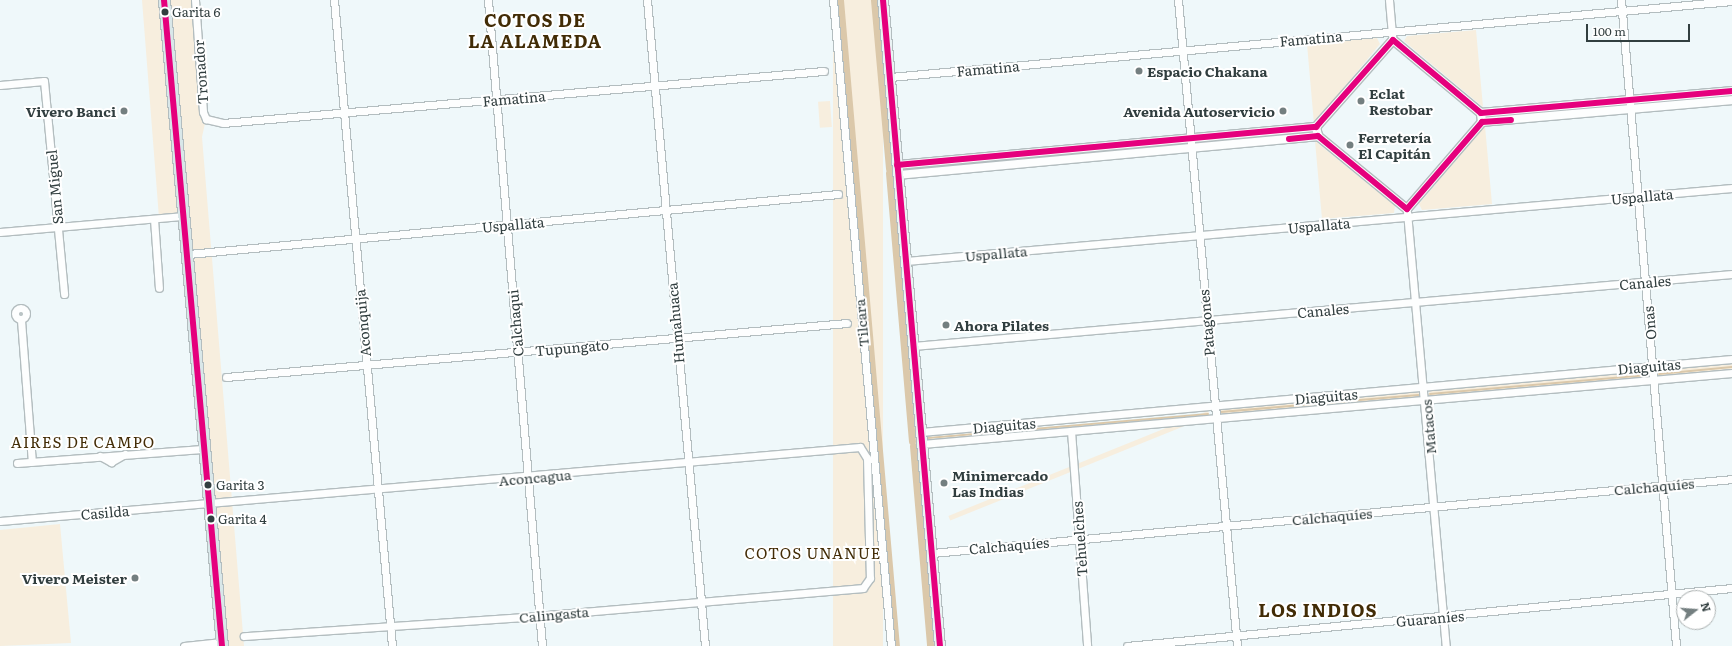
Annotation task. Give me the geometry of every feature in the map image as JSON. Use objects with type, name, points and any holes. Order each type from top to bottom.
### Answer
[{"type":"main road","points":[[164,0],[222,644]]},
{"type":"main road","points":[[883,0],[940,646]]},
{"type":"street","name":"Tronador","points":[[195,0],[206,119]]},
{"type":"street","name":"Aconquija","points":[[334,0],[392,646]]},
{"type":"street","name":"Calchaqui","points":[[488,0],[495,100],[518,352],[542,646]]},
{"type":"street","name":"Humahuaca","points":[[647,0],[676,338],[705,646]]},
{"type":"street","name":"Tilcara","points":[[833,0],[891,646]]},
{"type":"street","name":"Patagones","points":[[1178,0],[1213,406],[1236,646]]},
{"type":"street","points":[[1389,0],[1393,40],[1481,113],[1482,122]]},
{"type":"street","name":"Onas","points":[[1621,0],[1653,366],[1660,485],[1676,646]]},
{"type":"street","name":"Famatina","points":[[890,77],[1732,1]]},
{"type":"street","points":[[898,170],[1190,138],[1316,127],[1393,40]]},
{"type":"street","name":"Famatina","points":[[206,119],[223,123],[824,71]]},
{"type":"street","name":"San Miguel","points":[[0,85],[44,81],[64,294]]},
{"type":"street","points":[[1481,113],[1732,91]]},
{"type":"street","points":[[1316,127],[1318,136],[1407,213],[1482,122],[1732,100]]},
{"type":"street","points":[[898,170],[1191,148],[1318,136]]},
{"type":"street","name":"Uspallata","points":[[906,261],[1198,235],[1407,213],[1732,188]]},
{"type":"street","name":"Uspallata","points":[[188,254],[838,194]]},
{"type":"street","name":"Matacos","points":[[1407,213],[1424,387],[1446,646]]},
{"type":"street","points":[[0,232],[184,216]]},
{"type":"street","points":[[154,219],[159,288]]},
{"type":"street","name":"Canales","points":[[913,346],[1732,274]]},
{"type":"street","points":[[21,320],[32,462]]},
{"type":"street","name":"Tupungato","points":[[226,377],[847,323]]},
{"type":"street","name":"Diaguitas","points":[[921,432],[1732,359]]},
{"type":"street","name":"Diaguitas","points":[[922,444],[1732,373]]},
{"type":"street","name":"Tehuelches","points":[[1071,431],[1087,646]]},
{"type":"street","name":"Aconcagua","points":[[210,503],[528,478],[688,462],[860,448],[867,458],[871,543],[870,578],[863,588]]},
{"type":"street","points":[[17,463],[205,449]]},
{"type":"street","name":"Calchaquíes","points":[[932,553],[1732,479]]},
{"type":"street","name":"Casilda","points":[[0,521],[210,503]]},
{"type":"street","name":"Calingasta","points":[[244,636],[540,616],[863,588]]},
{"type":"street","name":"Guaraníes","points":[[1127,646],[1732,588]]},
{"type":"street","points":[[184,646],[222,644]]},
{"type":"shaded area","points":[[142,0],[195,0],[206,119],[202,137],[244,646],[222,646],[184,216],[159,218]]},
{"type":"shaded area","points":[[833,0],[883,0],[883,646],[833,646]]},
{"type":"shaded area","points":[[1476,30],[1483,107],[1404,41],[1407,36]]},
{"type":"shaded area","points":[[1377,38],[1380,44],[1314,124],[1307,44]]},
{"type":"shaded area","points":[[830,101],[832,127],[820,128],[818,102]]},
{"type":"shaded area","points":[[1485,126],[1492,204],[1422,210],[1419,204]]},
{"type":"shaded area","points":[[1315,141],[1395,206],[1394,213],[1322,219]]},
{"type":"shaded area","points":[[1181,143],[1181,145],[913,168]]},
{"type":"shaded area","points":[[1732,364],[1732,371],[1658,377],[1656,374],[1659,370]]},
{"type":"shaded area","points":[[1647,372],[1649,377],[1429,397],[1428,394],[1431,390]]},
{"type":"shaded area","points":[[1419,392],[1420,398],[1219,414],[1222,409]]},
{"type":"shaded area","points":[[1208,411],[1210,416],[950,521],[948,516]]},
{"type":"shaded area","points":[[60,524],[71,643],[0,646],[0,530]]},
{"type":"waterway","points":[[840,0],[896,646]]},
{"type":"waterway","points":[[874,0],[889,168]]},
{"type":"waterway","points":[[889,173],[912,441]]},
{"type":"waterway","points":[[1659,374],[1732,367]]},
{"type":"waterway","points":[[1430,394],[1647,375]]},
{"type":"waterway","points":[[1221,412],[1418,395]]},
{"type":"waterway","points":[[928,438],[1208,414]]},
{"type":"waterway","points":[[913,446],[930,646]]},
{"type":"transit line","points":[[164,0],[222,646]]},
{"type":"transit line","points":[[883,0],[940,646]]},
{"type":"transit line","points":[[897,165],[1316,127],[1393,40],[1481,113],[1732,91]]},
{"type":"transit line","points":[[1289,139],[1318,136],[1407,209],[1482,122],[1511,120]]},
{"type":"place","name":"Garita 6","points":[[165,12]]},
{"type":"place","name":"Espacio Chakana","points":[[1139,71]]},
{"type":"place","name":"Eclat Restobar","points":[[1361,101]]},
{"type":"place","name":"Vivero Banci","points":[[124,111]]},
{"type":"place","name":"Avenida Autoservicio","points":[[1283,111]]},
{"type":"place","name":"Ferretería El Capitán","points":[[1350,145]]},
{"type":"place","name":"Ahora Pilates","points":[[946,325]]},
{"type":"place","name":"Minimercado Las Indias","points":[[944,483]]},
{"type":"place","name":"Garita 3","points":[[208,485]]},
{"type":"place","name":"Garita 4","points":[[211,519]]},
{"type":"place","name":"Vivero Meister","points":[[135,578]]},
{"type":"district","name":"COTOS DE LA ALAMEDA","points":[[535,31]]},
{"type":"district","name":"AIRES DE CAMPO","points":[[83,442]]},
{"type":"district","name":"COTOS UNANUE","points":[[813,553]]},
{"type":"district","name":"LOS INDIOS","points":[[1318,610]]}]
